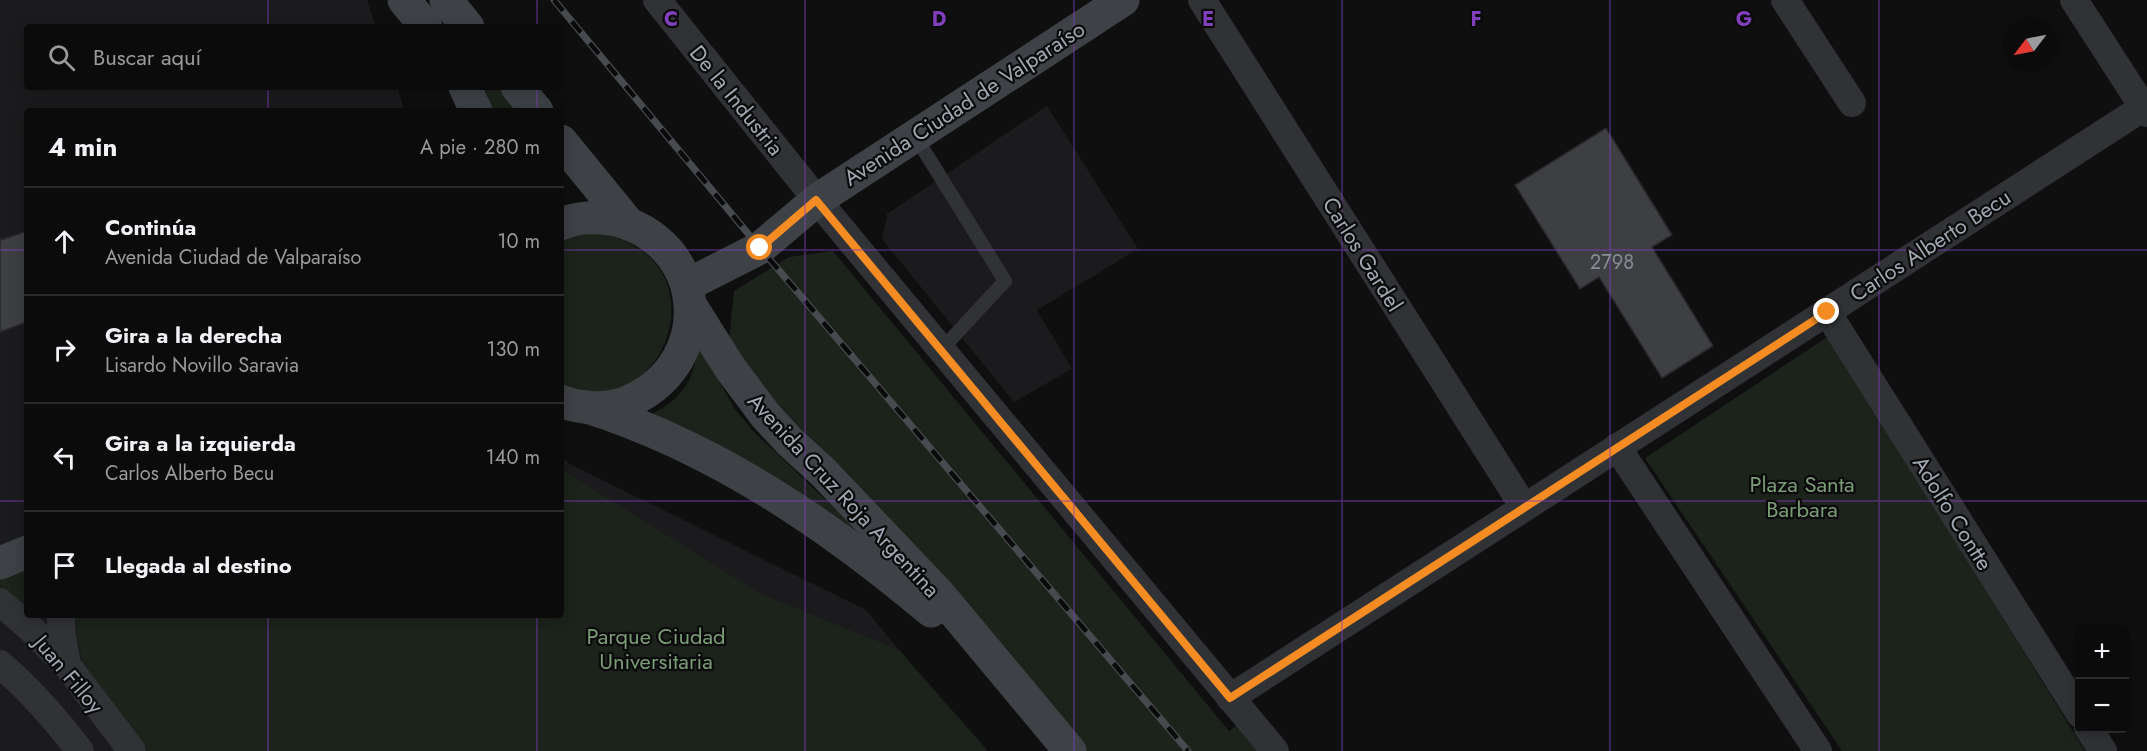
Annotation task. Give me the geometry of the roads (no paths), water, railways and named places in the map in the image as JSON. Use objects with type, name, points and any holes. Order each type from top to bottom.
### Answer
[{"type":"main road","points":[[404,0],[424,24]]},
{"type":"main road","points":[[446,0],[466,24]]},
{"type":"main road","name":"Avenida Ciudad de Valparaíso","points":[[689,296],[760,248],[816,200],[915,136],[1108,4]]},
{"type":"main road","points":[[466,90],[475,108]]},
{"type":"main road","points":[[520,90],[534,108]]},
{"type":"main road","points":[[564,145],[628,223]]},
{"type":"main road","points":[[564,223],[585,218],[607,218],[628,223]]},
{"type":"main road","name":"Avenida Cruz Roja Argentina","points":[[628,223],[648,232],[665,247],[678,265],[689,296],[741,384],[766,416],[823,472],[939,594],[1070,751]]},
{"type":"main road","points":[[574,404],[607,407],[627,402],[646,394],[662,381],[675,365],[685,347],[690,327],[689,296]]},
{"type":"main road","name":"Avenida Cruz Roja Argentina","points":[[574,404],[625,419],[713,459],[802,514],[888,576],[1007,677]]},
{"type":"main road","points":[[0,563],[24,553]]},
{"type":"street","name":"De la Industria","points":[[657,0],[816,200],[1275,751]]},
{"type":"street","name":"Carlos Gardel","points":[[1202,0],[1524,507]]},
{"type":"street","points":[[1785,0],[1852,103]]},
{"type":"street","points":[[2074,0],[2146,109]]},
{"type":"street","name":"Carlos Alberto Becu","points":[[1230,698],[1617,447],[2146,109]]},
{"type":"street","name":"Adolfo Contte","points":[[1827,312],[2075,708]]},
{"type":"street","points":[[1617,447],[1818,751]]},
{"type":"street","name":"Juan Filloy","points":[[0,602],[67,665],[132,751]]},
{"type":"street","points":[[61,618],[60,629],[67,665]]},
{"type":"street","name":"Juan Filloy","points":[[0,664],[22,683],[56,719],[80,751]]},
{"type":"street","points":[[2091,733],[2103,751]]},
{"type":"lane","points":[[915,136],[1005,281],[941,350]]},
{"type":"railway","points":[[554,0],[760,248],[1188,751]]},
{"type":"park label","name":"Plaza Santa Barbara","points":[[1802,496]]},
{"type":"park label","name":"Parque Ciudad Universitaria","points":[[656,648]]}]
